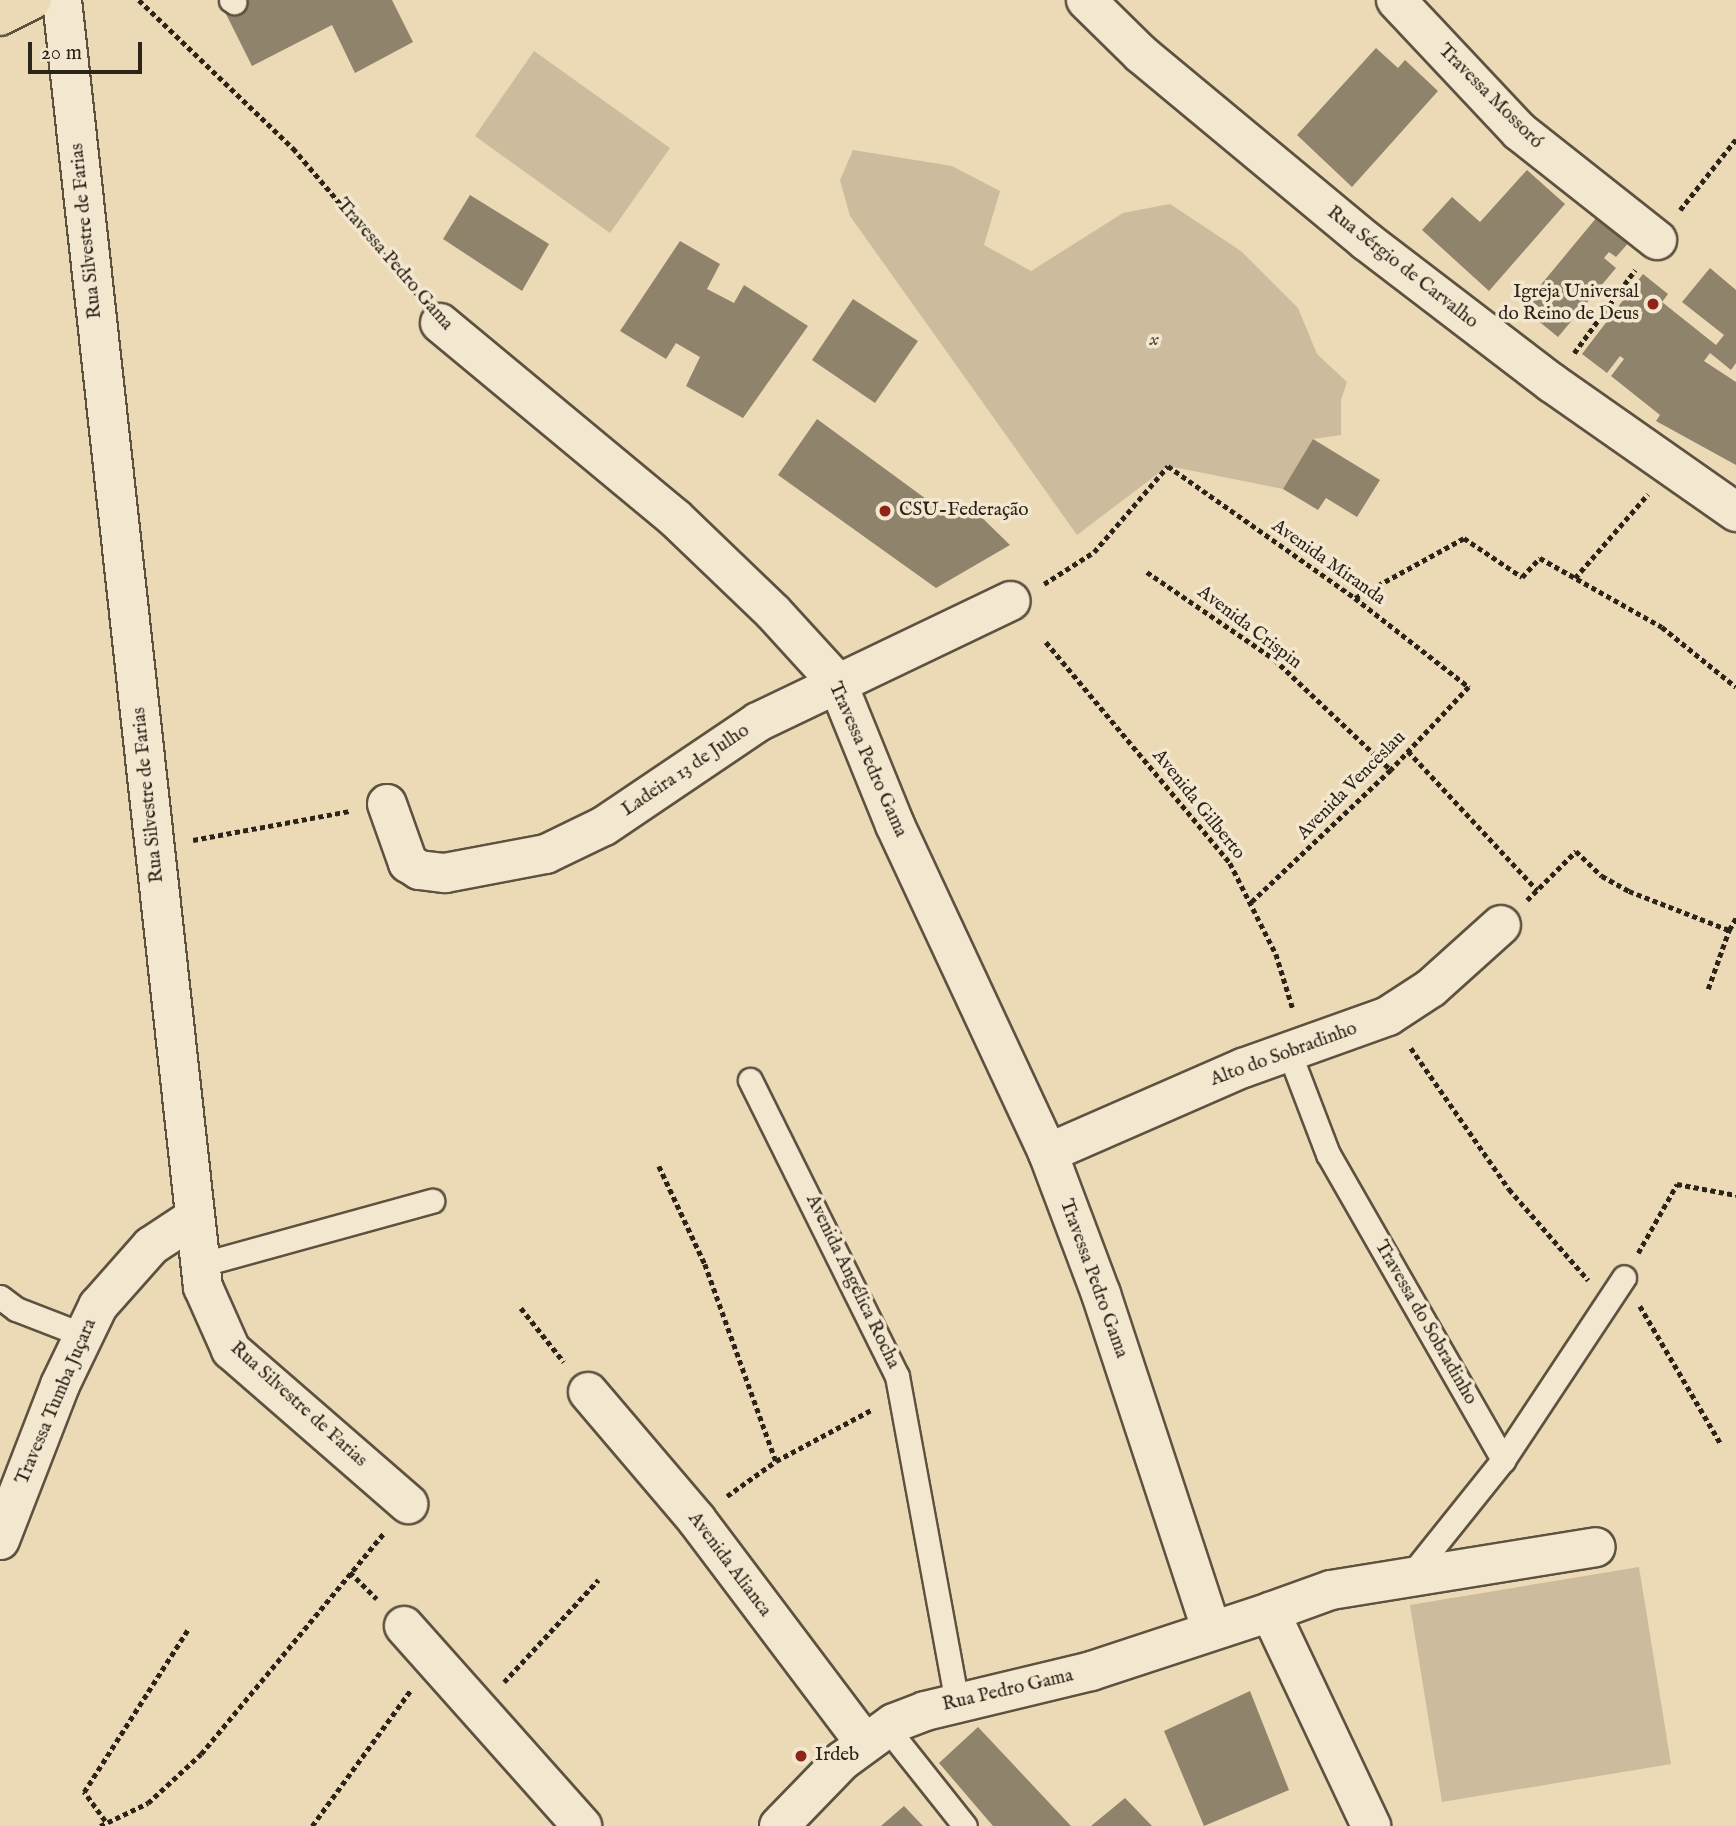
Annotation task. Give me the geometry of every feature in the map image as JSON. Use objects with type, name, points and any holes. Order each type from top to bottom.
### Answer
[{"type":"main road","points":[[0,16],[32,0]]},
{"type":"street","name":"Rua Silvestre de Farias","points":[[62,0],[199,1265],[215,1321],[231,1350],[408,1504]]},
{"type":"street","name":"Rua Sérgio de Carvalho","points":[[1086,0],[1262,158],[1670,469],[1736,512]]},
{"type":"street","name":"Travessa Mossoró","points":[[1396,0],[1519,131],[1657,240]]},
{"type":"street","name":"Travessa Pedro Gama","points":[[440,323],[675,518],[773,612],[837,682],[895,825],[1048,1153],[1101,1294],[1211,1629]]},
{"type":"street","name":"Ladeira 13 de Julho","points":[[387,804],[408,863],[419,870],[445,873],[546,854],[604,826],[758,722],[1011,601]]},
{"type":"street","name":"Alto do Sobradinho","points":[[1048,1153],[1297,1049],[1388,1016],[1431,988],[1501,925]]},
{"type":"street","name":"Travessa Tumba Juçara","points":[[0,1540],[83,1335],[123,1274],[151,1246],[192,1219]]},
{"type":"street","name":"Avenida Alianca","points":[[588,1392],[876,1736]]},
{"type":"street","name":"Rua Pedro Gama","points":[[779,1826],[876,1736],[925,1711],[1067,1678],[1331,1590],[1596,1547]]},
{"type":"street","points":[[1270,1612],[1371,1826]]},
{"type":"street","points":[[404,1626],[582,1826]]},
{"type":"lane","name":"Travessa do Sobradinho","points":[[1297,1049],[1328,1154],[1503,1460]]},
{"type":"lane","name":"Avenida Angélica Rocha","points":[[750,1080],[886,1346],[902,1395],[957,1703]]},
{"type":"lane","points":[[199,1265],[432,1201]]},
{"type":"lane","points":[[1412,1575],[1503,1460],[1609,1305],[1624,1277]]},
{"type":"lane","points":[[0,1297],[16,1309],[83,1335]]},
{"type":"lane","points":[[876,1736],[965,1826]]},
{"type":"path","name":"Travessa Pedro Gama","points":[[138,0],[293,148],[440,323]]},
{"type":"path","name":"Avenida Miranda","points":[[1011,601],[1094,552],[1168,466],[1355,598],[1469,687]]},
{"type":"path","points":[[1575,578],[1670,469]]},
{"type":"path","points":[[1355,598],[1464,538],[1522,578],[1540,558],[1662,627],[1736,687]]},
{"type":"path","name":"Avenida Crispin","points":[[1147,572],[1274,659],[1391,770]]},
{"type":"path","name":"Avenida Gilberto","points":[[1046,642],[1230,863],[1276,954],[1297,1049]]},
{"type":"path","name":"Avenida Venceslau","points":[[1252,902],[1391,770],[1469,687]]},
{"type":"path","points":[[1408,751],[1537,890]]},
{"type":"path","points":[[155,847],[387,804]]},
{"type":"path","points":[[1501,925],[1576,851],[1602,876],[1629,891],[1729,930]]},
{"type":"path","points":[[1708,989],[1729,930],[1736,918]]},
{"type":"path","points":[[1388,1016],[1509,1189],[1609,1305]]},
{"type":"path","points":[[659,1166],[705,1264],[776,1461]]},
{"type":"path","points":[[1721,1444],[1624,1277],[1677,1184],[1736,1195]]},
{"type":"path","points":[[521,1308],[588,1392]]},
{"type":"path","points":[[696,1519],[776,1461],[902,1395]]},
{"type":"path","points":[[100,1826],[148,1803],[201,1754],[408,1504]]},
{"type":"path","points":[[477,1710],[598,1580]]},
{"type":"path","points":[[106,1821],[83,1792],[189,1628]]},
{"type":"path","points":[[312,1826],[433,1659]]},
{"type":"green space","points":[[534,51],[670,148],[610,233],[475,136]]},
{"type":"green space","name":"x","points":[[853,150],[952,166],[1000,191],[984,245],[1031,271],[1123,213],[1170,204],[1241,251],[1298,308],[1317,354],[1347,382],[1341,400],[1341,435],[1313,439],[1283,489],[1168,466],[1077,535],[850,216],[840,180]]},
{"type":"green space","points":[[1639,1567],[1671,1764],[1442,1802],[1410,1605]]},
{"type":"building","points":[[239,0],[392,0],[413,42],[355,73],[332,25],[252,66],[223,8]]},
{"type":"building","points":[[1376,48],[1398,68],[1405,60],[1438,91],[1352,187],[1297,135]]},
{"type":"building","points":[[1527,170],[1565,204],[1489,291],[1422,230],[1452,197],[1480,222]]},
{"type":"building","points":[[470,195],[549,244],[522,291],[443,239]]},
{"type":"building","points":[[1607,205],[1638,232],[1616,257],[1609,252],[1604,258],[1616,268],[1558,337],[1536,319],[1544,311],[1529,299]]},
{"type":"building","points":[[680,241],[720,264],[707,289],[734,303],[744,285],[808,326],[743,418],[686,386],[700,357],[676,343],[666,359],[620,331]]},
{"type":"building","points":[[1710,268],[1736,290],[1736,363],[1731,370],[1710,353],[1704,361],[1736,382],[1736,465],[1656,421],[1660,415],[1611,376],[1624,359],[1620,356],[1607,373],[1582,354],[1643,274],[1668,294],[1662,302],[1716,345],[1724,335],[1682,302]]},
{"type":"building","points":[[853,299],[918,341],[875,403],[812,360]]},
{"type":"building","name":"CSU-Federação","points":[[817,419],[952,518],[967,503],[1010,545],[936,588],[778,475]]},
{"type":"building","points":[[1313,439],[1380,480],[1357,517],[1326,498],[1318,510],[1283,489]]},
{"type":"building","points":[[1250,1691],[1289,1790],[1204,1826],[1164,1731]]},
{"type":"building","points":[[978,1727],[1071,1826],[993,1826],[939,1763]]},
{"type":"building","points":[[1125,1798],[1152,1826],[1091,1826]]},
{"type":"building","points":[[904,1806],[923,1826],[881,1826]]},
{"type":"place","name":"Igreja Universal do Reino de Deus","points":[[1653,304]]},
{"type":"place","name":"CSU-Federação","points":[[885,511]]},
{"type":"place","name":"Irdeb","points":[[801,1756]]}]
